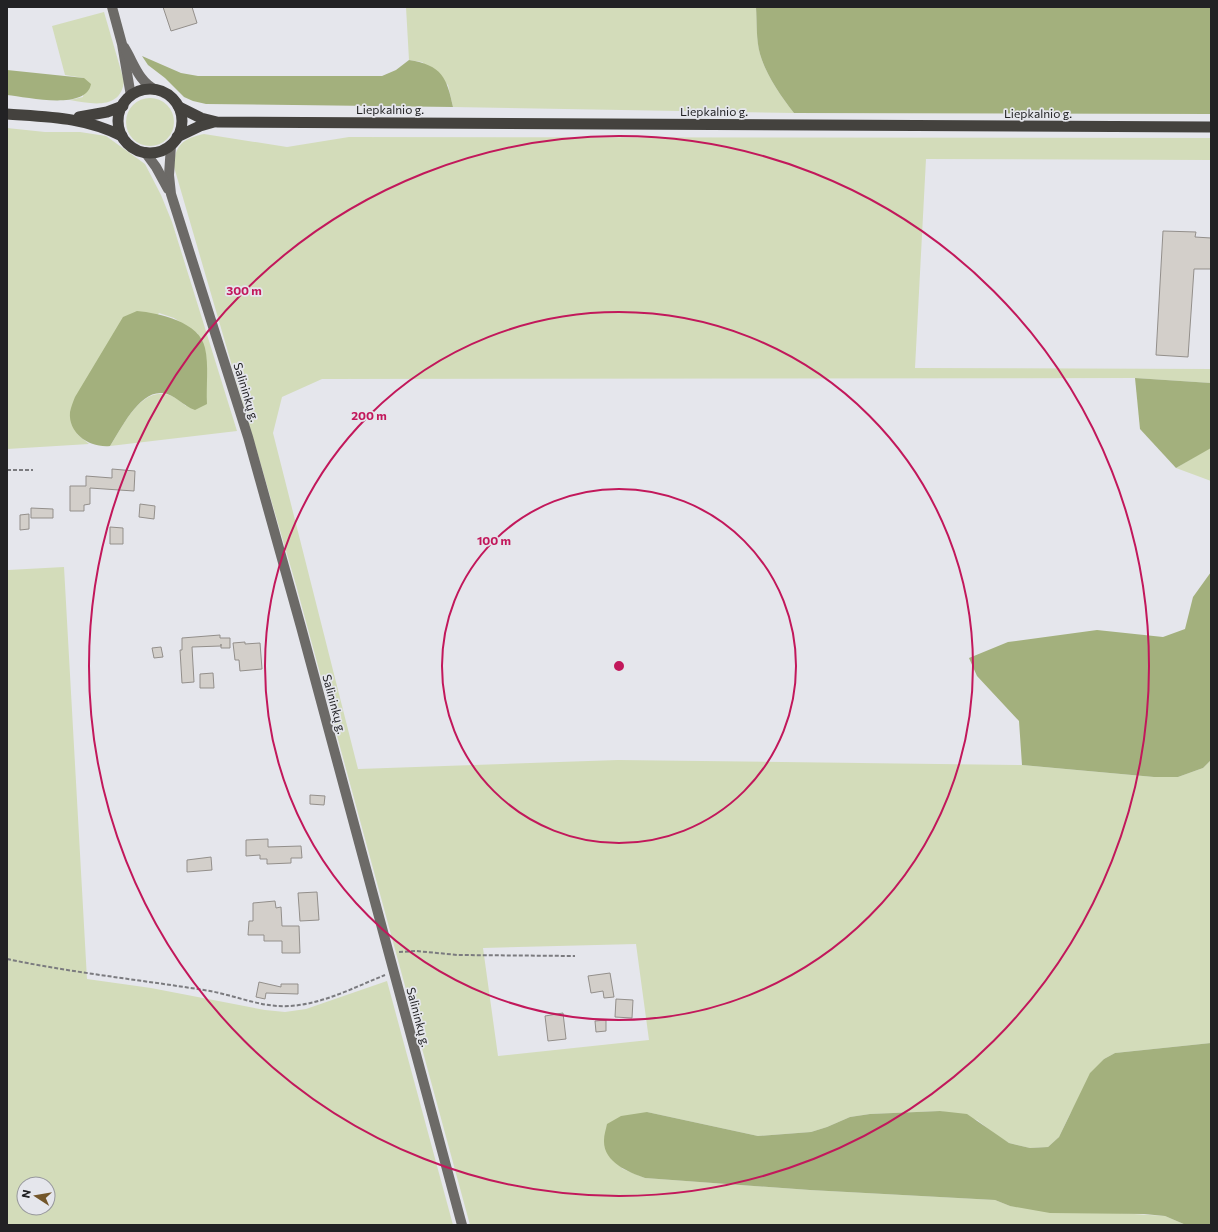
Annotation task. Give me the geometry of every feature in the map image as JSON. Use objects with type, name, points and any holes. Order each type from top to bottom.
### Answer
[{"type":"highway","points":[[122,136],[118,121],[123,106],[131,96],[139,91],[156,90],[169,96],[179,107],[201,118],[217,122]]},
{"type":"highway","points":[[71,118],[107,112],[123,106]]},
{"type":"highway","points":[[174,141],[182,122],[179,107]]},
{"type":"highway","points":[[7,114],[71,118],[92,123],[122,136],[132,147],[145,152],[158,152],[200,126],[217,122]]},
{"type":"highway","name":"Liepkalnio g.","points":[[217,122],[1211,127]]},
{"type":"main road","points":[[112,7],[122,44],[131,96]]},
{"type":"main road","points":[[122,44],[140,78],[146,85],[156,90]]},
{"type":"main road","name":"Salininkų g.","points":[[171,194],[169,175],[174,141]]},
{"type":"main road","name":"Salininkų g.","points":[[145,152],[156,167],[171,194],[250,444],[301,627],[462,1225]]},
{"type":"path","points":[[7,470],[33,470]]},
{"type":"path","points":[[389,954],[416,951],[458,955],[575,956]]},
{"type":"path","points":[[7,958],[59,969],[225,994],[257,1003],[289,1006],[305,1004],[394,972]]},
{"type":"green space","points":[[406,7],[756,7],[760,54],[774,85],[794,113],[453,107],[448,85],[422,62],[409,60]]},
{"type":"green space","points":[[756,7],[1211,7],[1211,114],[794,113],[774,85],[760,54]]},
{"type":"green space","points":[[104,12],[124,81],[122,90],[117,97],[104,103],[87,103],[70,100],[83,97],[84,78],[65,75],[52,26]]},
{"type":"green space","points":[[142,56],[181,73],[198,76],[382,76],[396,70],[409,60],[429,65],[441,74],[448,88],[453,107],[206,104],[184,97],[165,78],[148,65]]},
{"type":"green space","points":[[7,70],[84,78],[91,84],[87,92],[79,97],[67,100],[41,100],[7,95]]},
{"type":"green space","points":[[150,98],[159,100],[167,105],[172,113],[174,122],[172,131],[167,139],[159,144],[150,146],[141,144],[133,139],[128,131],[126,122],[128,113],[133,105],[141,100]]},
{"type":"green space","points":[[7,128],[45,132],[80,132],[106,136],[145,164],[161,195],[172,222],[237,431],[110,446],[135,408],[144,400],[153,395],[163,394],[174,397],[186,406],[198,334],[174,318],[159,313],[77,434],[89,444],[7,449]]},
{"type":"green space","points":[[204,134],[287,147],[349,137],[1211,138],[1211,160],[926,159],[915,368],[1211,369],[1211,383],[1135,378],[322,379],[282,397],[273,433],[358,769],[618,760],[1022,765],[1154,777],[1178,777],[1203,768],[1211,760],[1211,1043],[1115,1053],[1104,1059],[1070,1114],[1059,1137],[1048,1147],[1030,1148],[1009,1143],[977,1120],[940,1111],[870,1114],[850,1117],[811,1132],[758,1136],[647,1112],[609,1156],[623,1169],[645,1178],[810,1190],[995,1200],[1010,1206],[1165,1216],[1186,1225],[470,1225],[296,585],[174,167],[174,159],[178,148],[186,140]],"holes":[[[636,944],[649,1040],[498,1056],[483,948]]]},
{"type":"green space","points":[[137,311],[156,314],[177,320],[187,325],[202,339],[207,361],[207,404],[195,410],[167,394],[154,394],[138,404],[125,421],[110,446],[95,445],[82,438],[73,427],[70,420],[71,406],[123,317]]},
{"type":"green space","points":[[1135,378],[1211,383],[1211,448],[1176,468],[1140,429]]},
{"type":"green space","points":[[1211,448],[1211,481],[1176,468],[1208,449]]},
{"type":"green space","points":[[7,537],[8,570],[64,567],[87,979],[151,988],[265,1010],[285,1012],[306,1009],[387,981],[453,1225],[7,1225]]},
{"type":"green space","points":[[1211,572],[1211,760],[1203,768],[1178,777],[1154,777],[1022,765],[1019,721],[977,676],[969,658],[1008,642],[1097,630],[1163,637],[1185,629],[1193,597]]},
{"type":"green space","points":[[1211,1043],[1211,1225],[1186,1225],[1165,1216],[1144,1214],[1050,1213],[1010,1206],[995,1200],[810,1190],[645,1178],[631,1173],[618,1165],[612,1160],[605,1148],[604,1138],[607,1124],[621,1116],[647,1112],[758,1136],[811,1132],[850,1117],[870,1114],[940,1111],[967,1114],[1009,1143],[1030,1148],[1048,1147],[1059,1137],[1090,1073],[1104,1059],[1115,1053]]},
{"type":"building","points":[[163,7],[192,7],[197,23],[171,31]]},
{"type":"building","points":[[1163,231],[1196,232],[1195,237],[1211,238],[1211,269],[1194,269],[1188,357],[1156,355]]},
{"type":"building","points":[[112,469],[135,471],[134,491],[90,488],[90,504],[84,505],[84,511],[70,511],[70,486],[86,486],[86,476],[112,478]]},
{"type":"building","points":[[140,504],[155,506],[154,519],[139,517]]},
{"type":"building","points":[[31,508],[53,509],[53,518],[31,518]]},
{"type":"building","points":[[29,514],[29,529],[20,530],[20,515]]},
{"type":"building","points":[[110,527],[123,528],[123,544],[110,544]]},
{"type":"building","points":[[220,635],[220,638],[230,638],[230,648],[221,648],[221,646],[192,647],[194,682],[182,683],[180,650],[182,650],[182,638]]},
{"type":"building","points":[[245,642],[245,644],[260,643],[262,669],[240,671],[239,660],[235,660],[233,643]]},
{"type":"building","points":[[161,647],[163,657],[154,658],[152,648]]},
{"type":"building","points":[[213,673],[214,688],[200,688],[200,674]]},
{"type":"building","points":[[310,795],[325,796],[324,805],[310,804]]},
{"type":"building","points":[[268,839],[268,847],[301,846],[302,858],[291,858],[291,863],[267,864],[267,859],[260,859],[260,855],[246,856],[246,840]]},
{"type":"building","points":[[211,857],[212,870],[187,872],[187,860]]},
{"type":"building","points":[[317,892],[319,920],[300,921],[298,893]]},
{"type":"building","points":[[275,901],[276,908],[281,907],[282,926],[299,926],[300,953],[282,953],[282,941],[264,941],[264,935],[248,935],[249,921],[253,921],[253,903]]},
{"type":"building","points":[[610,973],[614,997],[604,998],[603,991],[591,993],[588,976]]},
{"type":"building","points":[[259,982],[281,987],[281,984],[298,984],[298,994],[266,993],[265,999],[256,997]]},
{"type":"building","points":[[616,999],[633,1000],[632,1018],[615,1017]]},
{"type":"building","points":[[563,1013],[566,1039],[548,1041],[545,1016]]},
{"type":"building","points":[[606,1020],[606,1031],[596,1032],[595,1021]]}]
